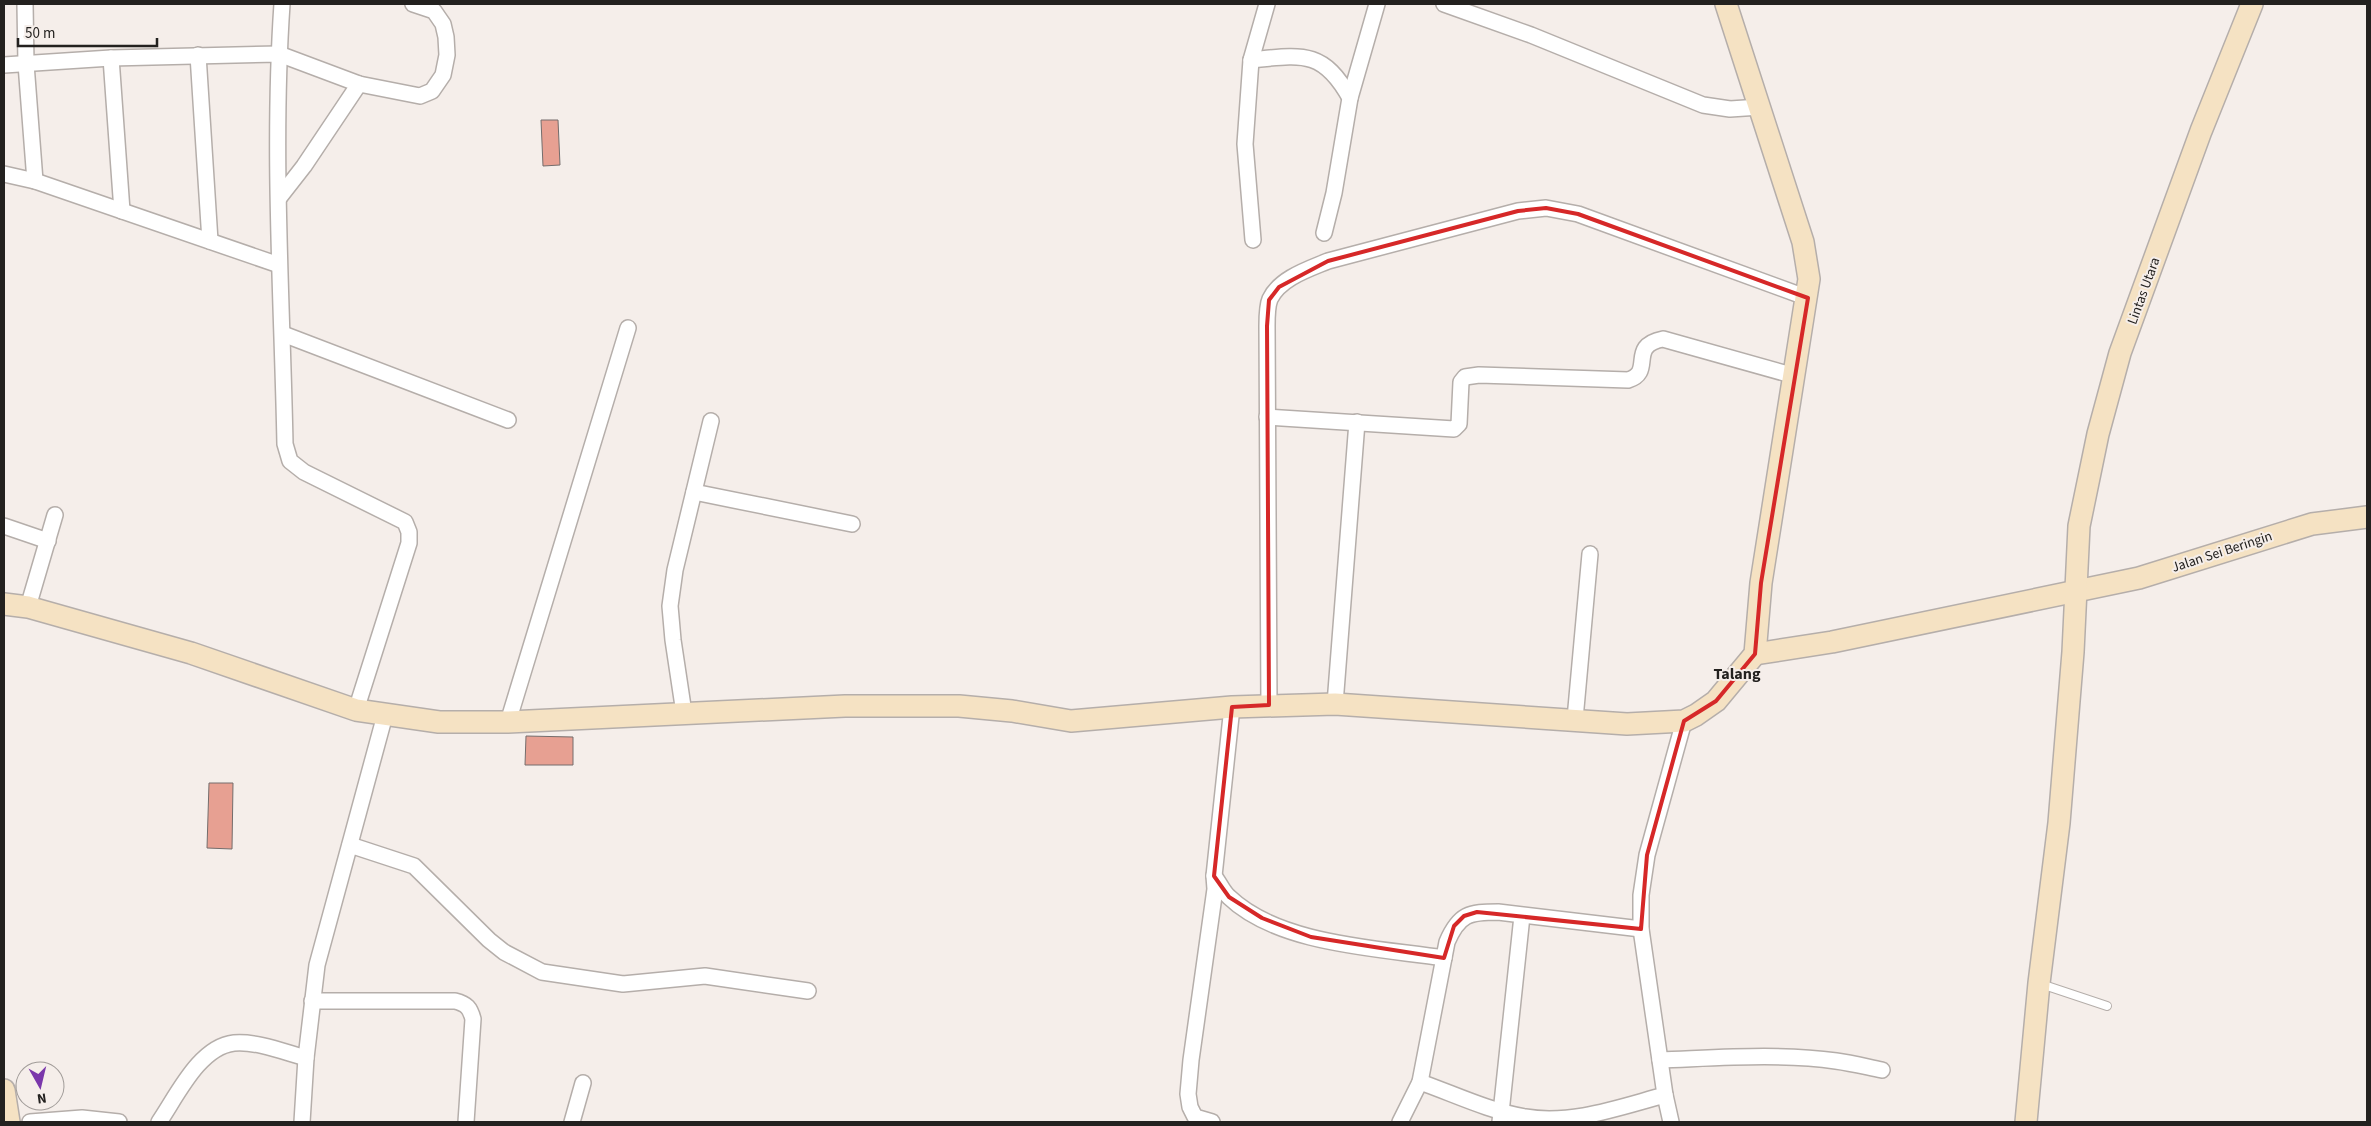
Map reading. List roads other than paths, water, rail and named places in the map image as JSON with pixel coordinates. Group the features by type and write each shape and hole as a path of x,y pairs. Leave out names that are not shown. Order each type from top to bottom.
{"street":[{"path":"25,4 26,64 35,181"},
{"path":"282,4 279,54 279,265 283,334 285,444 290,461 304,472 405,522 409,532 409,543 356,710"},
{"path":"4,65 112,58 279,54 359,84 420,96 432,91 443,75 447,55 446,37 443,24 434,12 413,4"},
{"path":"1253,240 1245,144 1251,60 1267,4"},
{"path":"1324,233 1334,193 1350,98 1377,4"},
{"path":"1444,4 1540,39 1703,105 1730,109 1760,107"},
{"path":"4,604 28,608 191,653 356,710 440,722 508,722 684,712 845,706 959,706 1012,711 1071,721 1232,706 1335,704 1627,724 1684,721 1716,701 1755,654 1762,583 1808,298 1809,278 1803,242 1726,4"},
{"name":"Lintas Utara","path":"2026,1122 2039,983 2059,823 2077,589 2075,561 2079,526 2098,434 2120,353 2201,131 2252,4"},
{"path":"198,55 210,241"},
{"path":"1251,60 1305,57 1320,62 1340,80 1350,98"},
{"path":"112,58 122,211"},
{"path":"279,198 304,166 359,84"},
{"path":"4,174 35,181 279,265"},
{"path":"1269,705 1266,326 1269,300 1279,286 1304,271 1328,261 1518,211 1546,208 1578,214 1808,298"},
{"path":"508,722 628,328"},
{"path":"283,334 508,420"},
{"path":"1267,417 1454,429 1459,424 1461,382 1465,377 1479,375 1628,380 1637,376 1640,372 1644,347 1649,343 1663,339 1795,376"},
{"path":"684,712 670,606 675,570 711,421"},
{"path":"1335,704 1357,422"},
{"path":"694,492 852,524"},
{"path":"28,608 55,515"},
{"name":"Jalan Sei Beringin","path":"1755,654 1832,642 2077,589 2140,578 2312,524 2367,517"},
{"path":"4,526 48,541"},
{"path":"1575,719 1590,554"},
{"path":"1212,1122 1195,1117 1190,1107 1188,1094 1215,889 1214,876 1232,706"},
{"path":"302,1122 306,1058 317,965 385,715"},
{"path":"1671,1122 1665,1096 1641,929 1641,895 1647,855 1684,721"},
{"path":"350,845 414,866 488,940 504,952 542,972 623,984 705,976 808,992"},
{"path":"1214,876 1229,897 1251,912 1278,926 1329,942 1444,958"},
{"path":"1400,1122 1420,1082 1444,958 1454,926 1464,916 1477,912 1641,929"},
{"path":"1500,1117 1522,916"},
{"path":"312,1001 455,1001 465,1003 471,1011 472,1019 466,1122"},
{"path":"159,1122 203,1058 221,1047 233,1043 247,1044 306,1058"},
{"path":"1660,1060 1730,1057 1792,1059 1836,1061 1882,1070"},
{"path":"1420,1082 1500,1117 1555,1119 1584,1116 1665,1096"},
{"path":"572,1122 583,1083"},
{"path":"4,1090 9,1122"},
{"path":"30,1122 82,1118 119,1122"}],"lane":[{"path":"2039,983 2108,1006"}],"district":[{"name":"Talang","path":"1737,674"}]}
